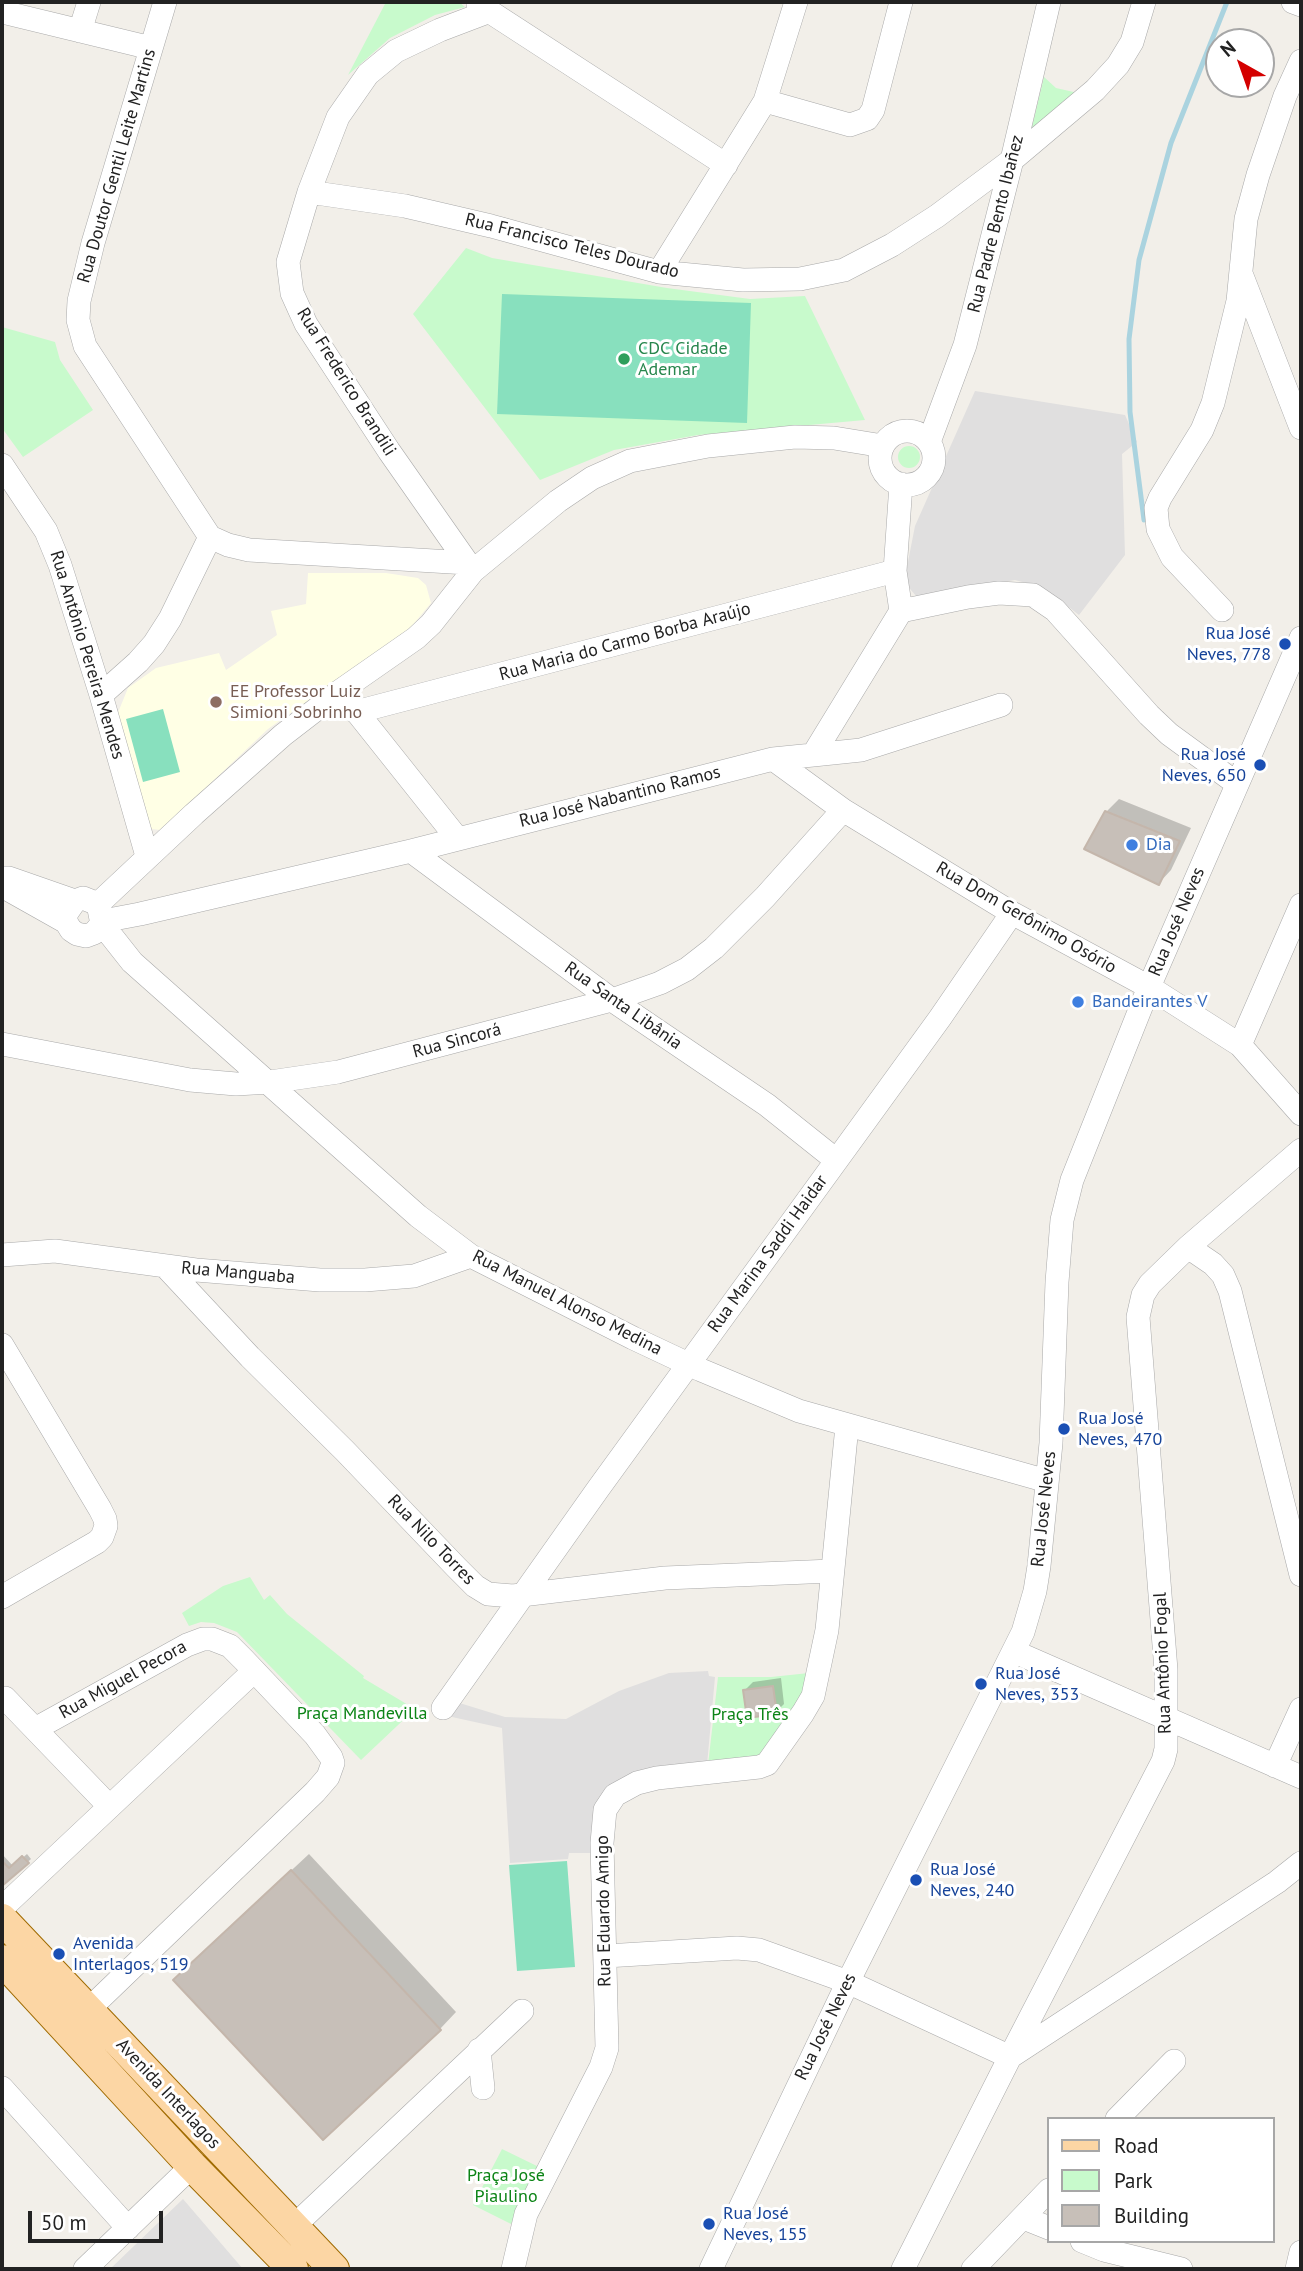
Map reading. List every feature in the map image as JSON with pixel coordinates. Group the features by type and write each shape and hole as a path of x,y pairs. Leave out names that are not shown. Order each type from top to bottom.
{"main road":[{"name":"Avenida Interlagos","path":"2,1919 334,2269"},
{"name":"Avenida Interlagos","path":"6,1974 293,2269"}],"street":[{"path":"80,31 89,2"},
{"name":"Rua Doutor Gentil Leite Martins","path":"165,2 93,243 79,301 78,320 85,346 210,537"},
{"path":"659,272 765,101 796,2"},
{"path":"765,101 850,125 867,119 873,110 901,2"},
{"name":"Rua Padre Bento Ibañez","path":"929,442 965,345 1013,160 1049,2"},
{"name":"Rua Francisco Teles Dourado","path":"309,191 442,214 659,272 743,280 800,279 844,270 892,245 937,216 1013,160 1095,90 1118,65 1132,42 1144,2"},
{"path":"1293,2 1301,5"},
{"path":"483,7 726,164"},
{"name":"Rua Frederico Brandili","path":"471,567 382,440 306,324 292,293 288,262 309,191 338,117 368,74 397,51 483,7"},
{"path":"2,12 151,48"},
{"path":"1222,610 1172,557 1158,529 1156,508 1202,429 1213,404 1238,300 1246,219 1285,96 1301,61"},
{"path":"1239,270 1301,428"},
{"path":"905,431 923,435 929,442 934,459 932,468 919,482 901,484 886,474 881,465 883,446 888,439 905,431"},
{"path":"93,913 147,856 283,735 416,638 430,624 471,567 592,478 630,461 708,446 795,437 834,438 883,446"},
{"name":"Rua Antônio Pereira Mendes","path":"2,465 46,531 60,565 147,856"},
{"path":"813,755 901,611 895,571 901,484"},
{"path":"101,695 154,644 170,619 210,537 249,550 471,567"},
{"name":"Rua Maria do Carmo Borba Araújo","path":"356,712 895,571"},
{"path":"901,611 968,597 1009,593 1033,595 1055,610 1149,715 1178,741 1236,783"},
{"name":"Rua José Neves","path":"711,2269 848,1982 1023,1632 1035,1591 1047,1481 1062,1220 1072,1180 1149,987 1236,783 1299,653"},
{"path":"340,691 457,838"},
{"name":"Rua José Nabantino Ramos","path":"93,913 141,915 411,851 773,759 861,750 1001,705"},
{"name":"Rua Dom Gerônimo Osório","path":"773,759 842,810 1012,914 1149,987 1240,1045 1301,1114"},
{"name":"Rua Sincorá","path":"2,1044 190,1080 236,1084 270,1082 338,1072 612,1000 660,983 687,969 714,948 765,897 842,810"},
{"name":"Rua Santa Libânia","path":"411,851 612,1000 767,1105 836,1160"},
{"name":"Rua Manuel Alonso Medina","path":"2,878 9,878 93,913 132,962 418,1216 471,1256 689,1364 799,1411 1047,1481"},
{"name":"Rua Manuel Alonso Medina","path":"2,886 66,922 77,934 93,913"},
{"path":"1240,1045 1301,905"},
{"name":"Rua Marina Saddi Haidar","path":"443,1708 1012,914"},
{"name":"Rua Antônio Fogal","path":"904,2269 1163,1761 1166,1749 1166,1670 1138,1318 1143,1295 1150,1284 1188,1247 1301,1150"},
{"path":"1188,1247 1213,1264 1223,1275 1230,1291 1301,1576"},
{"name":"Rua Manguaba","path":"2,1255 55,1251 165,1266 320,1280 414,1276 471,1256"},
{"name":"Rua Nilo Torres","path":"165,1266 250,1357 475,1586 488,1594 524,1595 665,1578 832,1571"},
{"path":"2,1345 100,1509 106,1526 97,1542 2,1597"},
{"name":"Rua Eduardo Amigo","path":"513,2269 526,2214 605,2057 608,2040 603,1821 609,1801 620,1790 657,1778 759,1767 772,1758 813,1696 827,1630 846,1426"},
{"name":"Rua Miguel Pecora","path":"35,1729 187,1645 203,1639 217,1640 230,1646 314,1735 331,1757 331,1771 315,1791 89,2009"},
{"path":"1014,1651 1301,1777"},
{"path":"2,1908 254,1671"},
{"path":"5,1698 109,1806"},
{"path":"1275,1766 1301,1709"},
{"path":"606,1955 737,1948 759,1950 848,1982 1010,2057 1301,1863"},
{"path":"294,2226 522,2011"},
{"path":"479,2050 483,2088"},
{"path":"1119,2117 1174,2061"},
{"path":"2,2088 128,2228"},
{"path":"85,2269 192,2166"},
{"path":"973,2269 1048,2191"},
{"path":"1024,2218 1048,2228"},
{"path":"1088,2243 1104,2250 1181,2269"},
{"path":"1297,2269 1301,2252"}],"shaded area":[{"path":"975,391 1125,415 1137,442 1122,454 1125,555 1079,615 1044,588 1015,580 917,597 904,582 915,526"},
{"name":"EE Professor Luiz Simioni Sobrinho","path":"308,573 386,573 418,578 426,585 431,603 411,627 268,729 161,830 151,829 117,715 128,688 156,668 219,653 226,670 277,635 271,611 306,604"},
{"path":"708,1671 709,1676 715,1677 707,1765 616,1786 593,1853 569,1853 568,1859 510,1863 502,1728 443,1715 453,1701 505,1717 566,1719 619,1691 669,1673"},
{"path":"183,2199 243,2269 110,2269"}],"green space":[{"path":"386,2 459,2 465,7 435,15 390,38 348,75"},
{"path":"1044,77 1056,88 1078,93 1031,131"},
{"path":"466,248 492,258 667,288 750,299 805,296 865,420 698,435 614,450 540,480 413,314"},
{"name":"CDC Cidade Ademar","path":"502,294 751,303 747,423 497,414"},
{"path":"2,327 55,342 60,360 93,410 23,457 2,428"},
{"path":"909,446 917,449 920,457 917,465 909,468 901,465 898,457 901,449"},
{"path":"163,709 180,772 143,782 126,719"},
{"name":"Praça Mandevilla","path":"250,1577 264,1600 270,1595 287,1614 364,1676 363,1678 415,1709 361,1760 237,1632 214,1623 201,1622 189,1626 182,1613 223,1586"},
{"name":"Praça Três","path":"809,1673 804,1696 768,1752 752,1760 708,1765 718,1677 771,1677"},
{"path":"567,1861 575,1967 517,1971 509,1865"},
{"name":"Praça José Piaulino","path":"502,2149 539,2167 511,2224 473,2205"}],"building":[{"name":"Dia","path":"1105,811 1180,841 1159,885 1084,849"},
{"path":"773,1686 777,1714 747,1718 743,1690"},
{"path":"22,1856 29,1863 2,1886 2,1861 9,1868"},
{"path":"291,1870 441,2030 323,2140 173,1980"}],"waterway":[{"path":"1144,520 1130,412 1129,339 1139,260 1171,143 1227,2"}],"place":[{"name":"CDC Cidade Ademar","path":"624,359"},
{"name":"Rua José Neves, 778","path":"1285,644"},
{"name":"EE Professor Luiz Simioni Sobrinho","path":"216,702"},
{"name":"Rua José Neves, 650","path":"1260,765"},
{"name":"Dia","path":"1132,845"},
{"name":"Bandeirantes V","path":"1078,1002"},
{"name":"Rua José Neves, 470","path":"1064,1429"},
{"name":"Rua José Neves, 353","path":"981,1684"},
{"name":"Rua José Neves, 240","path":"916,1880"},
{"name":"Avenida Interlagos, 519","path":"59,1954"},
{"name":"Rua José Neves, 155","path":"709,2224"}]}
